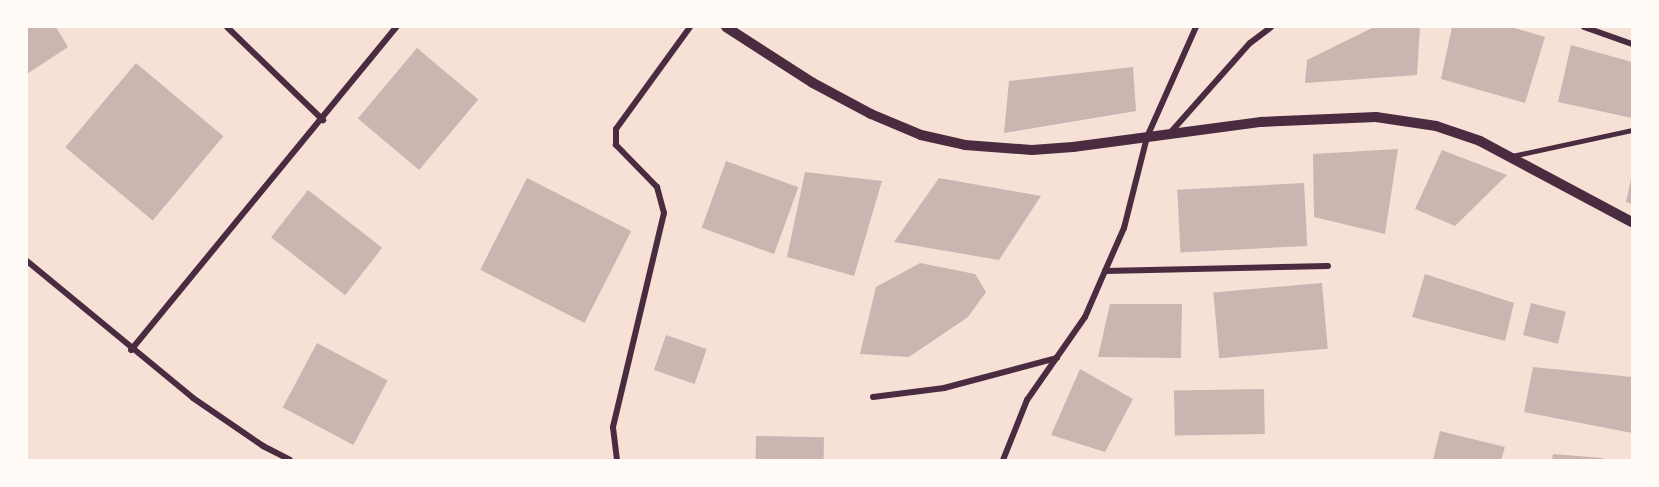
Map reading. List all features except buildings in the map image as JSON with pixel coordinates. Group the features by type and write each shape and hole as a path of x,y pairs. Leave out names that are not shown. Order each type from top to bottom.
{"street":[{"path":"227,27 323,120"},
{"path":"131,350 323,120 396,27"},
{"path":"617,460 613,427 664,213 657,187 616,145 616,129 690,27"},
{"path":"726,27 813,83 921,135 964,145 1032,150 1319,117 1376,117 1436,126 1512,156 1632,222"},
{"path":"1002,460 1027,400 1084,317 1106,271 1124,228 1147,137 1196,27"},
{"path":"1170,134 1250,43 1271,27"},
{"path":"1584,27 1632,44"},
{"path":"27,261 131,350 263,446 290,460"},
{"path":"1106,271 1328,266"},
{"path":"873,397 944,388 1057,358"}],"lane":[{"path":"1512,156 1632,130"}]}
